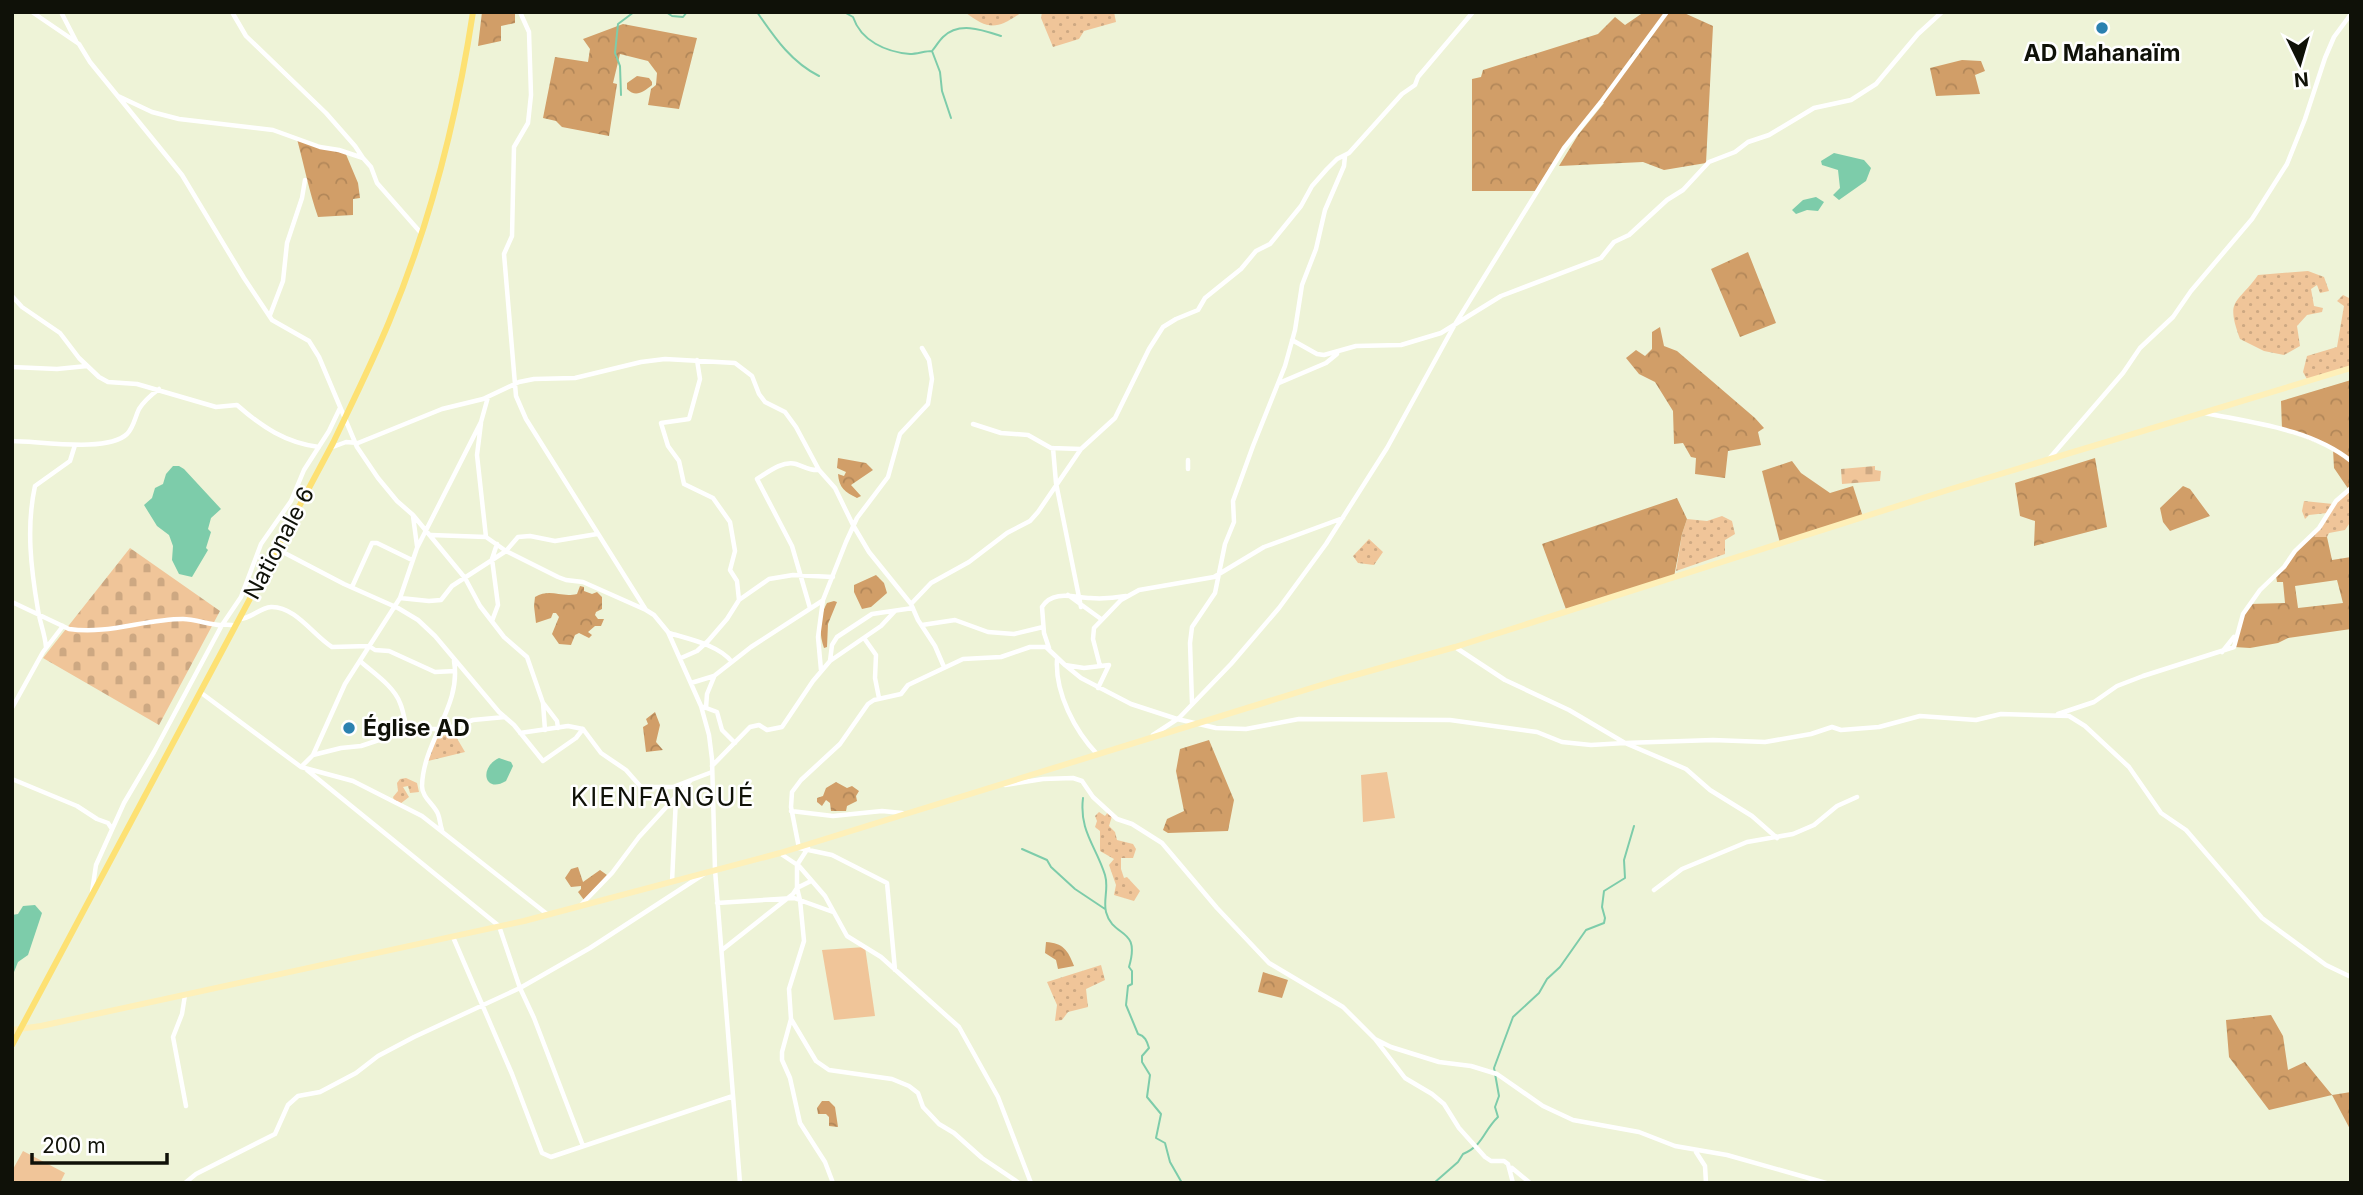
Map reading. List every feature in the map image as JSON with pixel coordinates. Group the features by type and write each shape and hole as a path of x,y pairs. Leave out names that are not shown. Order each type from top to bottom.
{"main road":[{"name":"Nationale 6","path":"12,1045 329,449 390,320 421,233 449,137 473,12"},
{"path":"12,1030 185,996 453,937 578,908 811,846 903,814 1334,681 1455,647 1951,489 2351,368"}],"street":[{"path":"32,12 79,44"},
{"path":"61,12 65,25 117,96 182,175 270,316 278,324 309,341 319,357 356,443 387,490 413,515 465,578 480,606 504,637 527,657 543,703 545,730"},
{"path":"232,12 246,36 326,113 355,146 371,167 377,183 421,233"},
{"path":"520,12 529,32 531,95 528,122 514,147 512,236 504,254 516,396 526,419 646,610"},
{"path":"830,661 832,645 837,637 872,614 912,606 928,585 955,571 1007,533 1030,521 1082,449 1115,418 1144,358 1163,327 1176,318 1198,310 1205,298 1241,269 1256,251 1270,244 1301,206 1312,186 1337,159 1345,156 1402,94 1415,85 1418,77 1473,12"},
{"path":"1143,740 1177,719 1231,664 1279,608 1344,517 1392,440 1454,326 1564,148 1667,12"},
{"path":"1292,340 1317,354 1340,352 1356,346 1401,345 1454,326 1501,296 1601,258 1614,242 1629,235 1667,200 1683,190 1709,162 1735,152 1748,142 1769,135 1814,108 1851,100 1877,84 1899,54 1942,12"},
{"path":"2047,461 2123,373 2140,348 2173,317 2191,291 2252,219 2287,164 2325,58 2334,37 2351,14"},
{"path":"117,96 152,112 179,119 272,130 320,147 363,158"},
{"path":"1192,704 1192,628 1212,601 1225,544 1234,522 1233,501 1279,384 1292,340 1302,285 1316,249 1325,210 1345,166 1345,156"},
{"path":"270,316 283,281 287,243 302,198 304,180"},
{"path":"12,296 22,307 60,333 69,347 108,382 159,389 216,407 237,405 285,439 319,447"},
{"path":"821,670 818,637 823,600 853,525 888,477 900,434 928,404 932,379 929,360 922,348"},
{"path":"1279,384 1326,363 1340,352"},
{"path":"329,449 346,442 356,443 442,409 488,397 519,382 577,377 665,359 735,363 747,370 765,402 785,412 796,427 819,470 835,488 869,552 912,606 944,667"},
{"path":"697,360 700,379 689,419 661,423 662,431 668,446 680,461 684,484 713,498 730,522 735,551 730,570 737,581 739,600"},
{"path":"12,367 57,369 88,366"},
{"path":"12,441 75,445 122,438 129,432 139,409 159,389"},
{"path":"486,537 477,455 481,422 488,397"},
{"path":"92,896 96,865 124,803 240,597 261,544 290,501 304,470 330,431 340,408"},
{"path":"2205,413 2282,429 2322,442 2351,461"},
{"path":"300,767 313,755 345,684 400,597 417,548 428,534 481,422"},
{"path":"973,424 1001,433 1028,435 1053,449 1082,449"},
{"path":"46,647 44,629 38,614 29,537 31,504 35,486 52,471 70,461 75,445"},
{"path":"1053,449 1056,483 1082,607"},
{"path":"1188,460 1188,469"},
{"path":"810,608 792,546 757,479 774,468 790,463 819,470"},
{"path":"2053,716 2094,702 2117,687 2143,676 2221,652 2236,636 2243,614 2260,590 2284,568 2295,551 2319,528 2336,501 2351,488"},
{"path":"413,515 417,548"},
{"path":"1344,517 1271,544 1219,575 1205,579 1147,587 1127,595 1104,598 1070,595 1052,598 1042,605 1049,649 1057,660 1074,674 1131,704 1197,724 1246,729 1299,719 1450,720 1537,732 1562,742 1591,745 1713,740 1765,742 1811,734 1832,727 1841,730 1879,727 1920,716 1976,720 2001,714 2076,719 2129,767 2161,813 2186,830 2262,918 2326,965 2351,977"},
{"path":"428,534 486,537 506,551 558,577 583,582 646,610 654,615 668,632 681,658 704,707 709,734 717,903 740,1183"},
{"path":"400,597 440,600 452,586 506,551 513,540 523,536 555,541 597,534"},
{"path":"352,587 372,543 412,560"},
{"path":"492,621 498,605 492,559 497,544"},
{"path":"277,548 393,606 428,628 543,761 576,738 583,729"},
{"path":"681,658 697,651 704,644 727,619 739,600 774,577 833,578"},
{"path":"1070,595 1078,587"},
{"path":"1070,595 1082,607 1101,619"},
{"path":"1100,666 1094,628 1127,595"},
{"path":"691,683 714,676 751,647 823,600"},
{"path":"12,602 76,630 107,630 183,619 222,625 238,622 268,607 279,608 292,614 332,647 369,646 435,672 455,671"},
{"path":"520,733 568,726 583,729 601,754 626,770 641,787 673,787 712,769 750,727 767,730 782,727 821,670 881,626 895,610"},
{"path":"922,625 955,620 991,632 1014,634 1044,627"},
{"path":"12,708 46,647 63,626"},
{"path":"668,632 704,644 726,655 732,662"},
{"path":"864,638 876,657 874,674 879,698"},
{"path":"799,848 791,811 793,789 840,744 868,704 879,698 901,694 908,685 963,659 1002,657 1030,647 1049,649"},
{"path":"1455,647 1505,680 1584,718 1625,743 1686,769 1710,790 1752,816 1777,838"},
{"path":"442,831 438,814 422,792 427,758 450,702 455,671 454,659"},
{"path":"1057,660 1058,681 1070,713 1088,745 1097,754"},
{"path":"360,661 400,701 408,730"},
{"path":"1065,665 1084,668 1109,665 1098,688"},
{"path":"704,707 714,676"},
{"path":"200,692 300,767 341,776 422,816 547,915"},
{"path":"543,703 557,721 558,728"},
{"path":"704,707 717,712 722,730 735,743"},
{"path":"313,755 361,746 408,730 437,730 473,720 506,718"},
{"path":"307,770 327,789 499,926 520,988 583,1146"},
{"path":"991,788 1043,779 1073,778 1082,781 1093,797 1117,819 1132,824 1162,843 1217,908 1269,963 1343,1007 1375,1039 1405,1078 1444,1104 1459,1128 1485,1157 1491,1161 1504,1161 1530,1183"},
{"path":"12,779 77,806 113,829"},
{"path":"578,908 612,873 639,837 691,780"},
{"path":"672,882 676,796"},
{"path":"1654,890 1673,874 1747,842 1777,838 1814,825 1837,806 1857,797"},
{"path":"791,811 833,816 882,811 903,814"},
{"path":"833,1183 825,1162 800,1122 790,1078 782,1060 791,1019 789,989 804,941 797,888 797,865 811,846 887,883 895,970"},
{"path":"780,853 797,865 825,896 847,936 871,949 959,1027 998,1097 1031,1183"},
{"path":"185,1183 196,1174 275,1134 288,1105 298,1096 320,1092 414,1037 520,988 602,941 706,872"},
{"path":"721,951 797,888 811,881"},
{"path":"717,903 787,899 800,900 834,912"},
{"path":"453,937 517,1086 542,1153 551,1157 733,1096"},
{"path":"185,996 182,1014 173,1037 187,1106"},
{"path":"791,1019 816,1061 822,1066 828,1070 892,1079 909,1086 918,1093 923,1107 939,1124 1019,1183"},
{"path":"1375,1039 1439,1062 1471,1066 1497,1074 1548,1109 1573,1120 1639,1132 1695,1151 1736,1158 1826,1183"},
{"path":"1695,1151 1702,1159 1706,1183"},
{"path":"1510,1166 1513,1183"},
{"path":"196,1174 197,1183"}],"green space":[{"path":"482,12 515,12 515,23 501,26 501,41 478,46"},
{"path":"965,12 1022,12 994,26 987,25"},
{"path":"1042,12 1114,12 1116,22 1084,31 1079,39 1053,47 1041,18"},
{"path":"1644,12 1682,12 1713,26 1706,163 1664,170 1643,162 1559,166 1578,135 1604,103 1601,102 1574,134 1539,191 1472,191 1472,79 1481,77 1483,70 1598,34 1615,17 1625,25"},
{"path":"623,24 697,38 679,109 648,105 651,89 656,85 657,73 648,61 620,54 613,83 617,84 609,136 562,127 556,121 543,118 555,57 588,62 590,49 583,39"},
{"path":"1962,60 1981,61 1985,71 1975,75 1980,94 1936,96 1930,68"},
{"path":"637,76 649,78 652,85 636,94 627,89 627,83"},
{"path":"297,139 345,152 358,183 360,198 353,199 353,215 318,217"},
{"path":"1748,252 1776,323 1740,337 1711,269"},
{"path":"2308,271 2324,277 2329,291 2320,293 2317,285 2311,289 2314,306 2323,308 2322,312 2307,315 2297,326 2300,346 2284,355 2264,351 2240,339 2234,309 2239,298 2258,275"},
{"path":"2343,295 2351,299 2351,368 2308,381 2303,372 2307,356 2337,347 2344,306 2337,301"},
{"path":"1660,327 1664,346 1677,351 1764,428 1758,432 1761,445 1728,451 1725,478 1695,474 1696,458 1691,457 1683,443 1674,444 1673,411 1655,382 1639,374 1626,358 1636,350 1645,356 1652,349 1652,332"},
{"path":"2351,380 2349,490 2334,468 2333,449 2282,429 2281,401"},
{"path":"838,458 866,463 873,470 851,485 861,496 857,498 841,486 838,474 844,476 846,472 837,468"},
{"path":"2095,458 2107,527 2034,546 2035,521 2020,516 2015,483"},
{"path":"1792,461 1801,473 1830,493 1853,486 1863,517 1780,543 1762,471"},
{"path":"1875,466 1875,470 1881,471 1880,481 1842,484 1841,469"},
{"path":"2183,486 2190,489 2210,516 2170,531 2163,522 2160,508"},
{"path":"2351,488 2351,521 2345,530 2329,533 2327,537 2309,537 2319,528 2327,513 2309,515 2305,519 2302,511 2304,501 2333,504"},
{"path":"1677,498 1687,519 1674,577 1567,612 1542,544"},
{"path":"1722,516 1732,521 1735,534 1725,540 1725,554 1676,571 1687,519 1707,521"},
{"path":"2309,537 2327,537 2332,560 2351,557 2351,629 2288,638 2278,643 2250,648 2234,647 2243,614 2250,604 2285,603 2283,582 2277,582 2276,576","holes":["2337,580 2343,603 2298,608 2295,586"]},
{"path":"1369,539 1383,552 1374,565 1358,563 1353,556"},
{"path":"130,548 220,611 159,725 43,658"},
{"path":"876,575 884,583 887,593 871,607 862,609 854,592 854,585"},
{"path":"580,586 584,587 584,591 592,594 597,592 602,597 602,609 595,615 598,619 604,619 601,626 595,626 588,632 592,635 589,638 579,633 575,635 571,645 559,644 552,634 559,617 553,613 551,618 536,623 535,597 546,593 577,594"},
{"path":"837,602 828,624 827,647 824,648 821,620 827,603"},
{"path":"655,712 660,725 656,742 663,750 646,752 643,727 648,724 646,719"},
{"path":"455,735 465,752 428,761 435,736"},
{"path":"1209,740 1234,800 1228,831 1168,833 1163,830 1167,819 1184,811 1176,771 1180,749"},
{"path":"1387,772 1395,818 1363,822 1361,775"},
{"path":"406,778 417,783 419,792 410,793 408,786 403,787 409,797 400,804 393,797 398,791 397,783"},
{"path":"836,782 847,788 852,786 859,791 857,801 847,806 846,811 831,811 830,803 826,800 822,806 817,802 817,798 823,796 826,788"},
{"path":"1099,812 1105,816 1108,812 1112,816 1109,826 1115,832 1117,840 1133,844 1136,849 1133,858 1121,858 1124,878 1127,877 1140,891 1134,901 1114,895 1116,885 1109,865 1114,859 1100,851 1100,831 1095,827 1095,816"},
{"path":"578,867 583,882 600,870 607,875 584,900 578,892 581,886 571,887 565,878 571,869"},
{"path":"1046,942 1064,948 1074,966 1058,969 1056,960 1045,953"},
{"path":"865,947 875,1016 834,1020 822,950"},
{"path":"1101,965 1105,980 1086,989 1088,1007 1068,1012 1062,1020 1055,1021 1057,1005 1047,982"},
{"path":"1263,972 1288,980 1282,998 1258,992"},
{"path":"2271,1015 2283,1036 2288,1070 2305,1062 2332,1095 2269,1110 2229,1057 2226,1020"},
{"path":"2351,1092 2351,1131 2332,1095"},
{"path":"822,1101 829,1101 835,1107 838,1127 829,1126 829,1117 826,1114 818,1114 817,1108"},
{"path":"23,1151 65,1173 60,1183 12,1183 12,1171"}],"shaded area":[{"path":"1834,153 1864,160 1871,168 1866,181 1839,200 1833,195 1840,188 1838,170 1822,165 1821,161"},
{"path":"1816,197 1824,202 1818,211 1807,210 1796,214 1792,210 1803,200"},
{"path":"173,466 184,469 221,509 211,518 208,529 211,532 206,548 208,550 192,577 179,574 172,560 173,546 169,535 157,526 144,505 152,498 155,488 163,484 166,474"},
{"path":"499,758 511,762 513,766 506,781 493,784 489,782 486,773 492,762"},
{"path":"35,905 42,913 28,955 18,962 12,977 12,915 18,914 23,906"}],"waterway":[{"path":"621,95 620,66 615,53 618,24 634,12"},
{"path":"666,12 672,16 683,17 687,12"},
{"path":"757,12 792,56 819,76"},
{"path":"844,12 853,17 868,39 884,48 910,54 932,51 951,118"},
{"path":"932,51 943,37 956,29 971,28 1001,36"},
{"path":"1083,798 1083,820 1106,880 1106,912 1109,920 1125,934 1131,945 1129,967 1132,971 1132,984 1128,986 1126,1005 1138,1034 1145,1039 1149,1048 1142,1056 1142,1062 1150,1075 1147,1097 1161,1114 1156,1138 1165,1143 1170,1162 1182,1183"},
{"path":"1434,1183 1479,1142 1498,1117 1495,1107 1499,1096 1494,1068 1513,1017 1539,993 1586,930 1604,923 1604,891 1625,878 1624,860 1634,826"},
{"path":"1022,849 1047,860 1075,889 1105,909"}],"place":[{"name":"AD Mahanaïm","path":"2102,28"},
{"name":"Église AD","path":"349,728"}],"district":[{"name":"KIENFANGUÉ","path":"663,797"}]}
